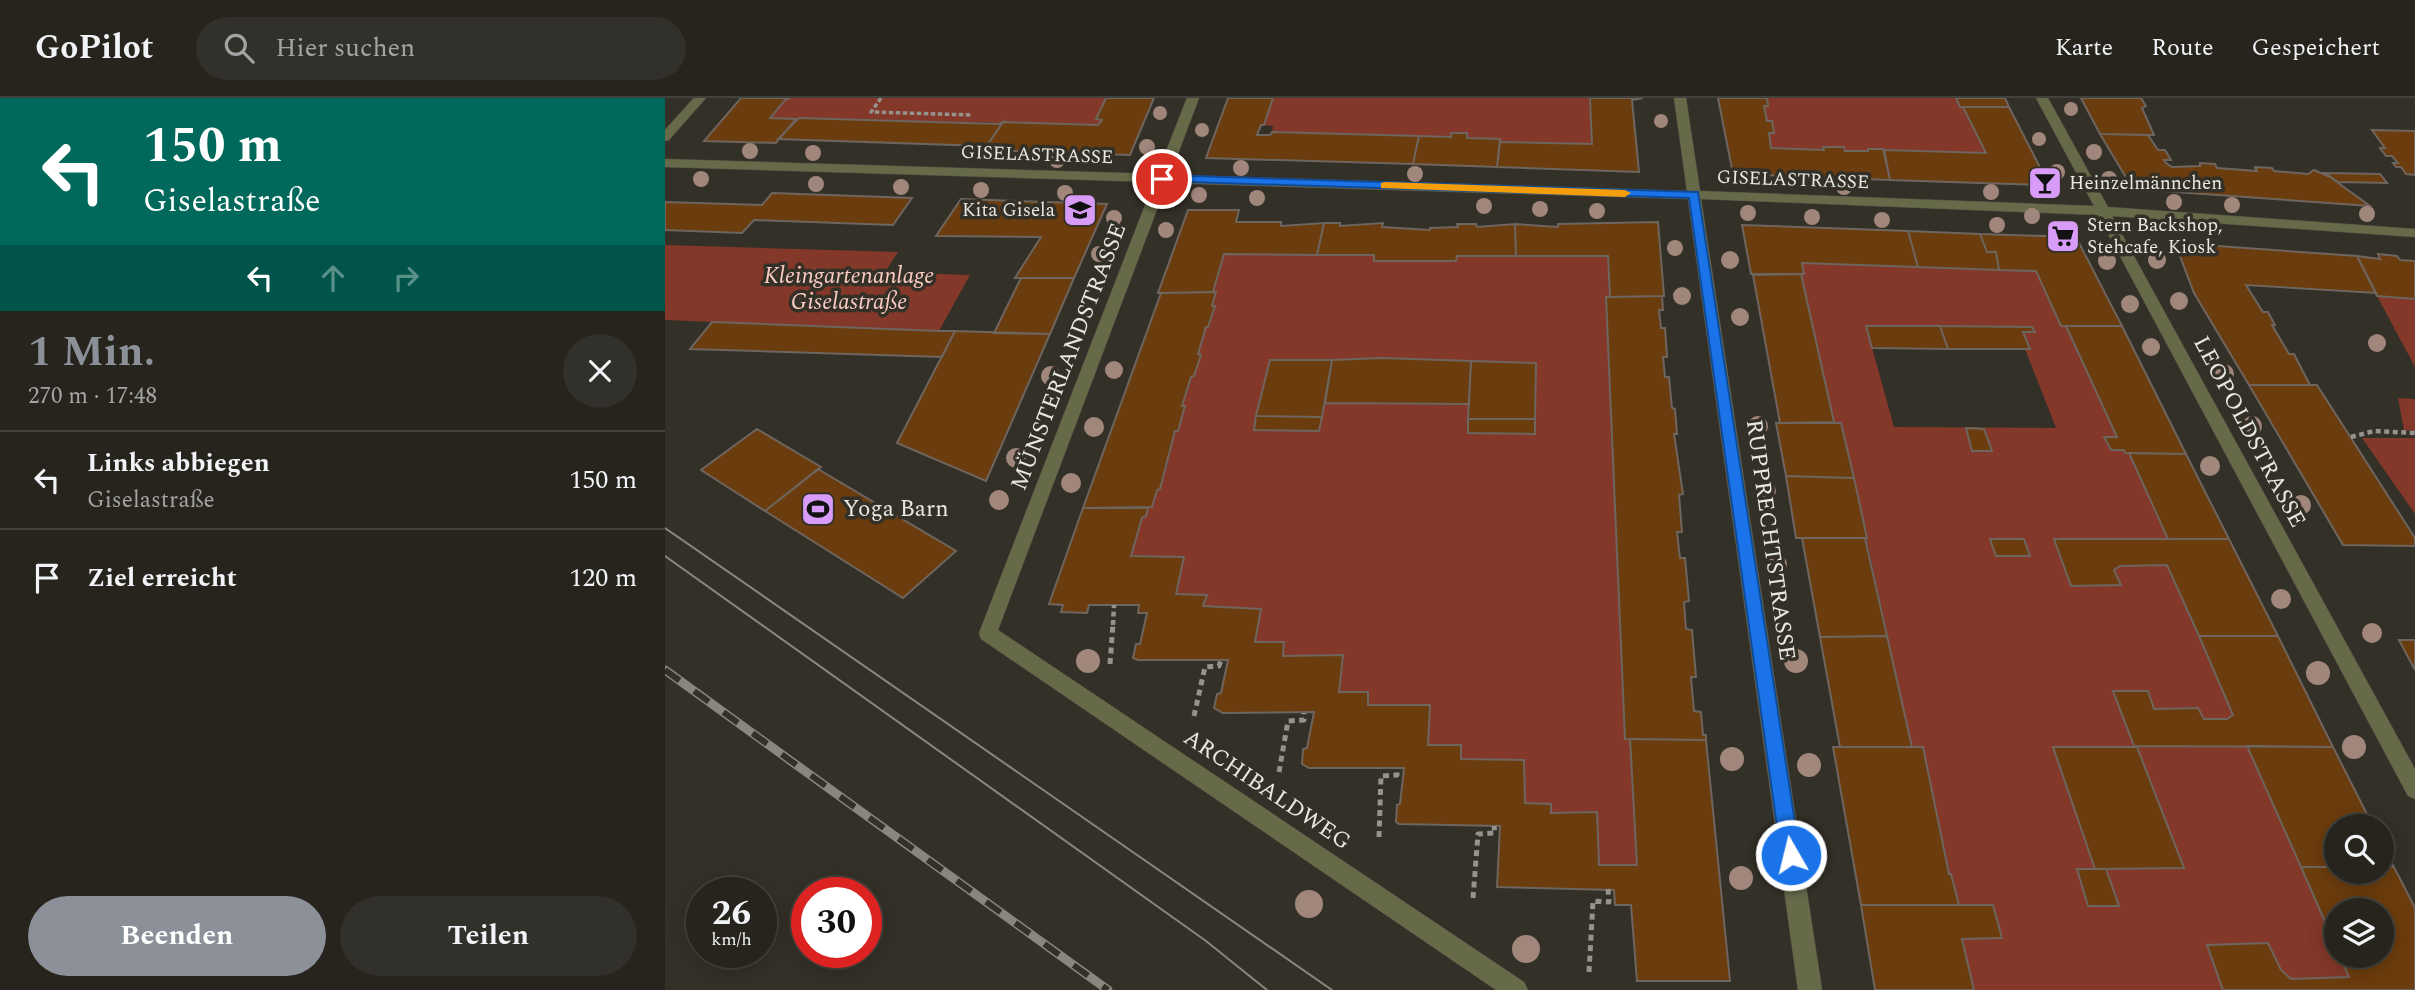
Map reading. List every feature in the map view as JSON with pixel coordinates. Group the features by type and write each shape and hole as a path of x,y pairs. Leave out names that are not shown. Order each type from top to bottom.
{"street":[{"path":"665,137 700,98"},
{"name":"MÜNSTERLANDSTRASSE","path":"988,633 1192,98"},
{"name":"RUPPRECHTSTRASSE","path":"1680,98 1810,990"},
{"name":"LEOPOLDSTRASSE","path":"2042,98 2415,789"},
{"name":"GISELASTRASSE","path":"665,163 1694,195 2104,211 2415,233"},
{"name":"ARCHIBALDWEG","path":"988,633 1516,990"}],"path":[{"path":"881,98 871,111 972,115"},
{"path":"2351,438 2374,432 2415,433"},
{"path":"1110,664 1114,605"},
{"path":"1194,716 1205,667 1219,666 1221,660"},
{"path":"1279,772 1288,721 1304,720 1304,713"},
{"path":"1379,837 1381,776 1397,775 1397,768"},
{"path":"1473,898 1478,834 1495,833 1494,826"},
{"path":"1588,972 1593,901 1609,902 1608,890"}],"green space":[{"path":"1106,98 1096,119 1102,120 1098,125 770,118 785,100"},
{"path":"1273,98 1602,98 1590,99 1592,144 1500,142 1500,139 1467,138 1467,133 1451,133 1451,137 1272,132 1273,126 1264,125"},
{"path":"1767,98 1958,98 1956,99 1960,107 1963,107 1986,153 1868,149 1845,151 1844,147 1824,147 1824,150 1771,148 1769,133 1774,132 1772,121 1767,121 1764,106"},
{"name":"Kleingartenanlage Giselastraße","path":"665,245 898,252 885,272 970,275 939,331 665,320"},
{"path":"1224,254 1374,255 1374,261 1456,261 1457,256 1608,256 1610,297 1606,298 1625,738 1630,739 1637,865 1599,865 1597,812 1551,813 1550,804 1525,803 1522,759 1461,759 1461,745 1428,745 1429,705 1368,705 1368,692 1339,692 1343,655 1283,656 1284,642 1255,642 1261,609 1203,606 1176,594 1183,557 1131,556 1142,518 1146,516 1148,508 1152,507 1157,490 1160,489 1168,463 1165,462 1185,406 1182,406 1191,377 1194,376 1201,355 1198,354 1206,327 1209,327 1215,307 1212,306 1216,293 1213,292"},
{"path":"1802,263 2036,271 2061,326 2066,326 2117,437 2104,437 2110,450 2124,450 2129,453 2168,539 2054,539 2071,586 2120,585 2114,570 2120,566 2167,565 2233,715 2227,719 2204,719 2198,708 2154,709 2148,691 2114,692 2134,746 2054,747 2095,869 2078,869 2088,905 2119,906 2106,869 2184,868 2137,747 2247,746 2324,920 2324,968 2345,968 2349,977 2291,979 2281,970 2268,943 2208,945 2223,990 1974,990 1962,939 1959,905 1949,874 1926,773 1929,772 1923,747 1912,747 1841,423 1834,422 1801,274 1804,274","holes":["1866,326 2032,327 2034,332 2023,332 2030,349 2025,349 2056,428 1894,427"]},
{"path":"2377,296 2415,299 2415,367"},
{"path":"2398,398 2415,399 2415,431 2404,430"},
{"path":"2362,438 2415,438 2415,514"}],"building":[{"path":"741,98 790,98 785,100 770,118 796,119 776,143 704,141"},
{"path":"1106,98 1154,98 1130,155 984,150 1003,122 1098,125 1102,120 1096,119"},
{"path":"1228,98 1273,98 1264,125 1261,125 1257,135 1270,135 1272,132 1419,136 1413,164 1206,158"},
{"path":"1590,98 1643,98 1632,100 1639,172 1497,167 1500,142 1592,144"},
{"path":"1718,98 1767,98 1768,106 1764,106 1767,121 1772,121 1774,133 1769,133 1771,148 1824,150 1823,147 1844,147 1845,151 1883,149 1890,180 1733,174"},
{"path":"1956,98 2005,98 2009,107 1960,107"},
{"path":"2081,98 2141,98 2146,106 2142,108 2154,135 2100,134"},
{"path":"1963,107 2009,107 2047,181 2043,185 1890,180 1884,150 1986,153"},
{"path":"799,118 1003,122 984,150 981,150 983,146 778,139"},
{"path":"2372,130 2415,131 2415,175 2406,174 2401,167 2396,167 2393,163 2398,163 2392,156 2386,156 2380,148 2385,148"},
{"path":"1451,133 1467,133 1467,138 1500,139 1497,167 1413,164 1419,136 1451,137"},
{"path":"2100,134 2148,135 2158,150 2165,150 2171,160 2164,160 2172,167 2200,166 2200,163 2215,164 2217,168 2257,171 2255,167 2308,174 2314,170 2330,177 2370,206 2133,189"},
{"path":"2325,173 2380,174 2387,183 2338,182"},
{"path":"772,193 912,198 893,225 754,220 742,233 665,230 665,202 762,205"},
{"path":"961,199 1107,204 1074,278 1015,278 1041,237 936,236"},
{"path":"1188,210 1239,210 1236,222 1281,222 1281,226 1324,223 1317,255 1224,254 1213,292 1158,293"},
{"path":"1658,222 1664,296 1610,297 1608,256 1516,256 1515,224 1558,227 1558,224"},
{"path":"1324,223 1340,223 1340,226 1383,223 1382,227 1430,230 1458,227 1457,224 1476,224 1477,227 1515,224 1516,256 1457,256 1456,261 1374,261 1374,255 1317,255"},
{"path":"1742,225 1908,231 1918,267 1802,263 1804,274 1751,274"},
{"path":"1908,231 1980,234 1987,252 1996,252 1999,270 1918,267"},
{"path":"1980,234 2076,237 2122,326 2061,326 2036,271 1999,270 1996,252 1987,252"},
{"path":"2175,243 2357,256 2376,293 2246,285 2263,312 2268,312 2275,325 2272,325 2289,354 2294,354 2310,385 2249,385 2194,293"},
{"path":"2378,254 2415,261 2415,299 2377,296 2357,256 2380,259"},
{"path":"1801,274 1834,422 1780,423 1753,275"},
{"path":"1021,278 1074,278 1050,334 994,333"},
{"path":"1216,292 1212,306 1215,306 1198,354 1201,355 1194,376 1191,377 1178,431 1175,431 1160,489 1157,490 1152,507 1083,508 1161,293"},
{"path":"1662,296 1663,310 1659,310 1661,328 1665,328 1665,377 1669,377 1672,408 1675,409 1677,434 1674,434 1683,494 1679,495 1682,532 1677,532 1680,558 1685,558 1689,601 1684,602 1686,629 1692,630 1696,677 1691,677 1694,711 1701,712 1706,740 1625,739 1606,297"},
{"path":"712,322 955,331 942,357 690,349"},
{"path":"1866,326 1940,326 1948,349 1872,348"},
{"path":"1940,326 2032,327 2035,332 2023,332 2030,349 1948,349"},
{"path":"2066,326 2122,326 2186,454 2125,453 2124,450 2111,450 2104,437 2117,437"},
{"path":"955,331 1050,334 986,481 897,443"},
{"path":"1382,358 1471,361 1469,404 1325,403 1332,360"},
{"path":"1270,360 1332,360 1322,417 1256,416"},
{"path":"1471,361 1536,363 1535,419 1468,419"},
{"path":"2249,385 2317,385 2415,538 2415,546 2343,545"},
{"path":"1256,416 1322,417 1319,431 1254,430"},
{"path":"1468,419 1535,419 1535,434 1468,433"},
{"path":"1776,423 1841,423 1854,478 1786,476"},
{"path":"1966,428 1984,429 1992,451 1972,451"},
{"path":"757,429 821,467 765,511 701,470"},
{"path":"2129,453 2186,454 2229,539 2168,539"},
{"path":"818,469 956,551 903,598 765,511"},
{"path":"1786,476 1854,478 1867,538 1796,538"},
{"path":"1083,508 1148,508 1146,516 1142,518 1131,556 1184,557 1176,594 1207,595 1203,606 1261,609 1255,642 1284,642 1283,656 1343,655 1339,692 1368,692 1368,705 1430,705 1428,745 1461,745 1461,759 1524,760 1525,803 1551,804 1551,813 1597,812 1599,865 1637,865 1630,739 1706,740 1730,981 1637,981 1631,905 1615,905 1614,890 1497,887 1500,826 1399,824 1396,822 1397,805 1400,804 1404,768 1309,768 1302,764 1303,749 1307,748 1314,712 1223,713 1214,708 1217,694 1221,693 1228,660 1138,660 1133,658 1136,644 1140,644 1147,613 1138,613 1139,605 1089,605 1087,613 1061,612 1063,605 1049,604"},
{"path":"1802,538 1865,538 1887,636 1820,637"},
{"path":"1990,539 2024,539 2030,556 1996,556"},
{"path":"2054,539 2229,539 2278,636 2199,636 2167,565 2120,566 2114,570 2121,585 2071,586"},
{"path":"1887,636 1912,747 1840,747 1820,637"},
{"path":"2199,636 2278,636 2333,747 2134,746 2113,691 2148,691 2154,709 2198,708 2204,719 2227,719 2233,715"},
{"path":"2399,640 2415,640 2415,670"},
{"path":"2247,746 2333,747 2367,814 2324,814 2324,867 2301,867"},
{"path":"1833,747 1923,747 1949,874 1959,905 1861,905"},
{"path":"2053,747 2137,747 2184,868 2095,869"},
{"path":"2301,867 2324,867 2324,884 2394,884 2394,867 2415,908 2415,990 2223,990 2207,945 2268,943 2281,970 2291,979 2349,977 2345,968 2394,968 2394,898 2324,898 2324,920"},
{"path":"2077,869 2106,869 2119,906 2088,906"},
{"path":"1861,905 1993,905 2002,938 1962,939 1974,990 1875,990"}],"tram line":[{"path":"665,528 1332,990"},
{"path":"665,556 1206,941 1267,990"}],"railway":[{"path":"665,670 1108,990"}],"slow traffic":[{"path":"1385,186 1625,193"}],"place":[{"name":"Heinzelmännchen","path":"2045,183"},
{"name":"Kita Gisela","path":"1080,210"},
{"name":"Stern Backshop, Stehcafe, Kiosk","path":"2063,236"},
{"name":"Yoga Barn","path":"818,509"}],"route":[{"path":"1162,179 1694,195 1791,855"}]}
